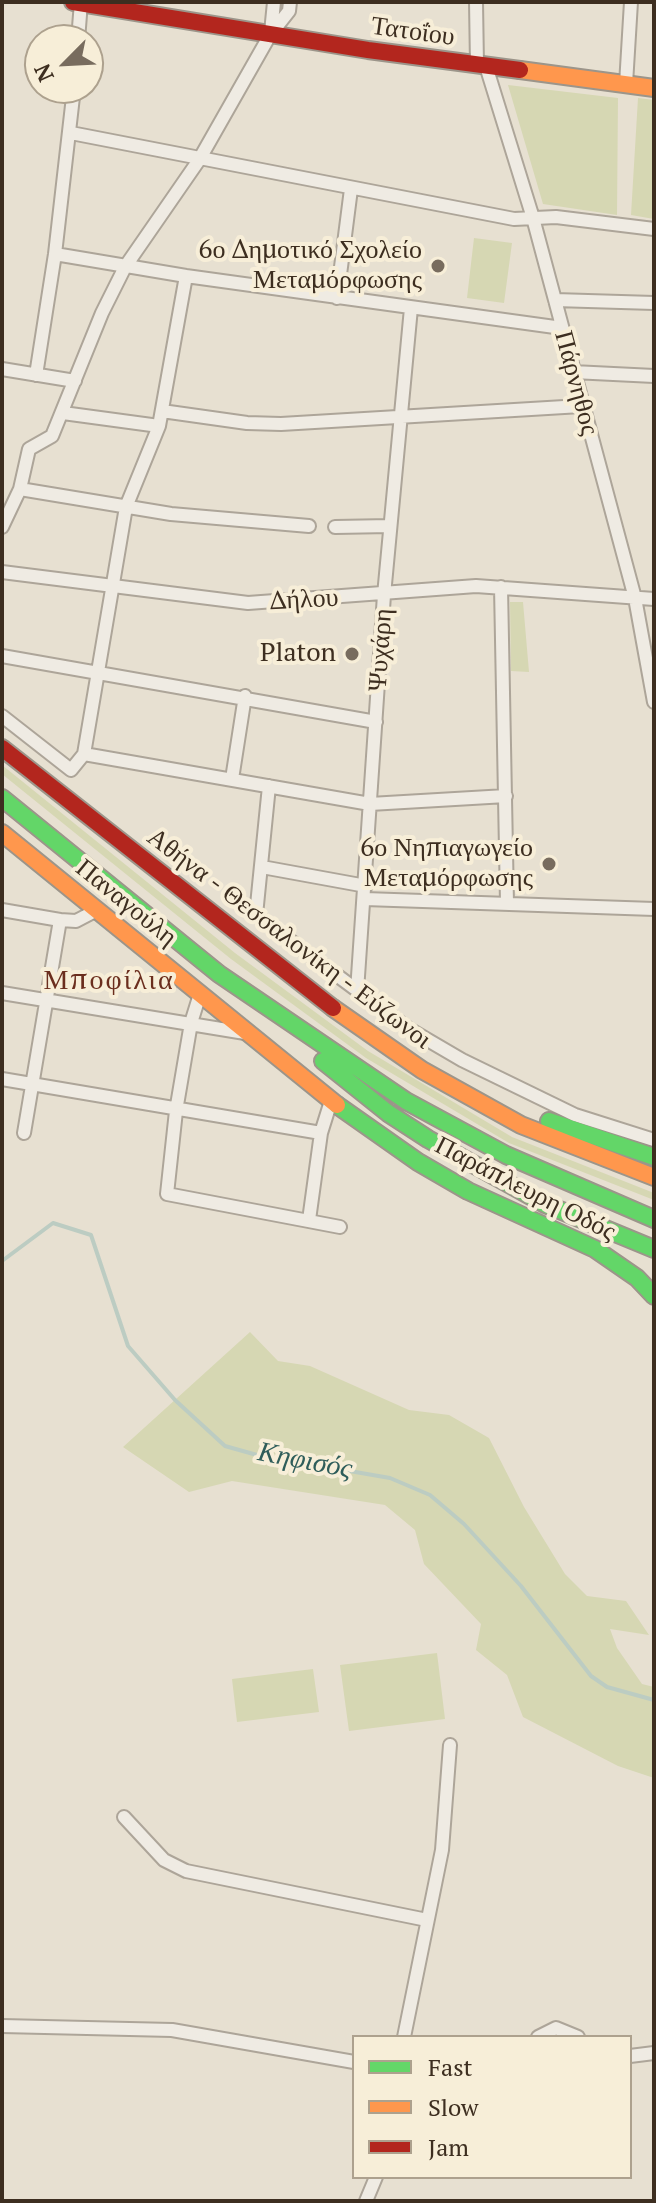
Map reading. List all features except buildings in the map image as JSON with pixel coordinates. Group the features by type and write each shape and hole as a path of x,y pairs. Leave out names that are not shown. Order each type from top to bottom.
{"main road":[{"name":"Τατοΐου","path":"78,2 270,35 654,88"},
{"name":"Αθήνα - Θεσσαλονίκη - Εύζωνοι","path":"2,748 326,1003 460,1094 569,1146 654,1177"},
{"path":"2,798 358,1090 428,1139 545,1204 654,1249"},
{"name":"Παναγούλη","path":"2,833 331,1101"},
{"path":"219,974 357,1069 455,1129 506,1155 654,1219"},
{"path":"460,1094 490,1097 571,1131 654,1157"},
{"name":"Παράπλευρη Οδός","path":"331,1101 418,1162 468,1191 595,1249 631,1273 654,1296"}],"street":[{"path":"78,2 78,24"},
{"path":"270,35 274,2"},
{"path":"2,527 20,489 29,449 52,436 102,313 125,267 199,160 270,35 289,11 290,2"},
{"name":"Πάρνηθος","path":"476,2 482,66 533,218 635,598 654,700"},
{"path":"626,84 631,2"},
{"path":"36,375 55,254 73,104"},
{"path":"71,133 514,219 556,217 654,229"},
{"path":"337,298 351,189"},
{"path":"55,254 186,276 562,328"},
{"path":"2,716 71,770 84,754 126,507 159,426 186,276"},
{"path":"555,300 654,303"},
{"name":"Ψυχάρη","path":"357,991 384,595 411,308"},
{"path":"2,369 75,381"},
{"path":"573,372 654,376"},
{"path":"162,411 265,424 581,406"},
{"path":"63,413 159,426"},
{"path":"20,489 126,507 262,524 309,526"},
{"path":"335,527 390,526"},
{"name":"Δήλου","path":"2,572 248,603 501,587 654,599"},
{"path":"501,587 507,903"},
{"path":"2,656 245,696 376,722"},
{"path":"232,779 245,696"},
{"path":"84,754 370,804 506,796"},
{"path":"269,786 256,915 409,1029 525,1093 575,1115 654,1140"},
{"path":"262,867 366,892 507,903 654,909"},
{"path":"2,910 76,921 97,910"},
{"path":"24,1133 60,920"},
{"path":"2,993 248,1034"},
{"path":"200,994 191,1023 165,1190 171,1197 340,1227"},
{"path":"2,1079 176,1111 321,1133"},
{"path":"309,1220 321,1133 331,1101"},
{"path":"404,2035 447,1816 450,1745"},
{"path":"124,1817 164,1860 186,1871 427,1920"},
{"path":"2,2026 172,2030 352,2062"},
{"path":"542,2035 556,2028 573,2035"},
{"path":"632,2056 654,2053"},
{"path":"366,2201 375,2179"}],"green space":[{"path":"508,85 618,98 617,215 543,204"},
{"path":"638,98 654,100 654,219 631,215"},
{"path":"474,238 512,243 504,303 467,298"},
{"path":"510,602 523,602 529,672 511,671"},
{"path":"2,765 235,953 368,1051 512,1137 654,1193 654,1200 509,1143 366,1058 231,959 2,774"},
{"path":"250,1332 278,1361 310,1366 409,1410 449,1415 489,1438 524,1507 565,1574 587,1596 626,1601 649,1635 610,1629 617,1648 642,1684 654,1687 654,1778 618,1766 523,1717 507,1675 476,1650 481,1624 424,1564 415,1530 385,1505 232,1481 189,1492 123,1447"},
{"path":"437,1653 445,1719 349,1731 340,1665"},
{"path":"313,1669 319,1712 237,1722 232,1679"}],"waterway":[{"name":"Κηφισός","path":"2,1261 53,1223 91,1235 128,1346 175,1400 225,1446 257,1455 390,1478 430,1495 464,1524 521,1586 591,1676 607,1687 654,1700"}],"traffic: fast":[{"path":"2,798 219,974 406,1101 506,1155 654,1219"},
{"path":"323,1061 388,1113 428,1139 545,1204 654,1249"},
{"path":"337,1105 418,1162 468,1191 595,1249 637,1278 654,1296"},
{"path":"549,1121 654,1157"}],"traffic: slow":[{"path":"520,70 654,88"},
{"path":"2,833 337,1105"},
{"path":"333,1008 422,1070 521,1125 654,1177"}],"traffic: jam":[{"path":"73,2 368,50 520,70"},
{"path":"2,748 333,1008"}],"place":[{"name":"6ο Δημοτικό Σχολείο Μεταμόρφωσης","path":"438,266"},
{"name":"Platon","path":"352,654"},
{"name":"6ο Νηπιαγωγείο Μεταμόρφωσης","path":"549,864"}],"district":[{"name":"Μποφίλια","path":"109,981"}]}
